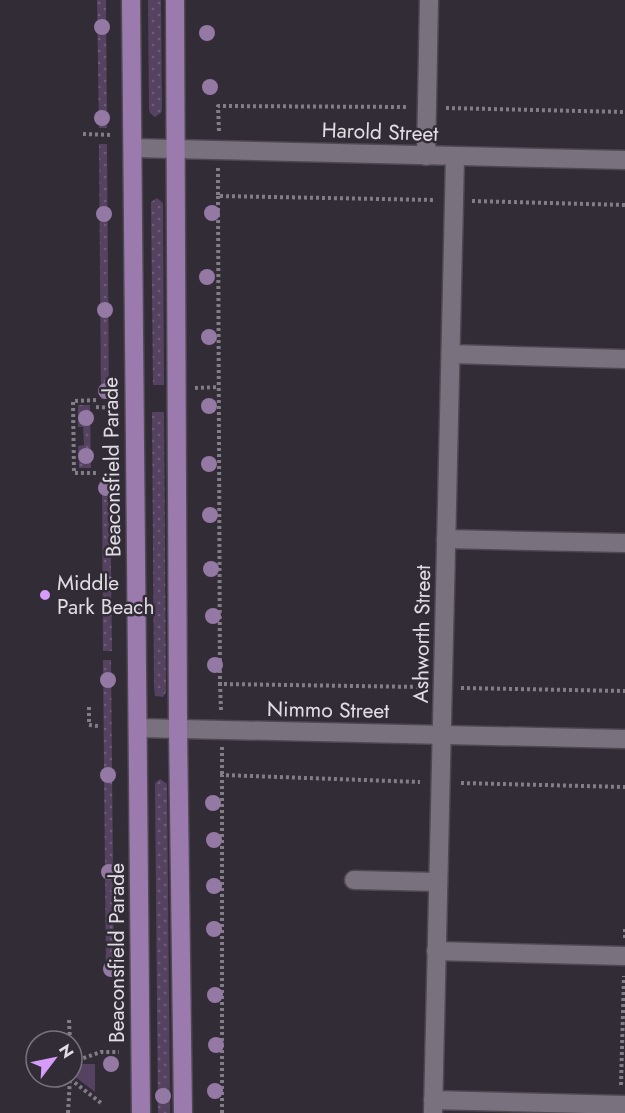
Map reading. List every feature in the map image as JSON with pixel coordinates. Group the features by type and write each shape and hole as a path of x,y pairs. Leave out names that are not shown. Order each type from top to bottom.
{"main road":[{"name":"Beaconsfield Parade","path":"131,0 141,1113"},
{"path":"175,0 178,728 183,1113"}],"street":[{"path":"426,156 429,0"},
{"name":"Harold Street","path":"133,148 625,160"},
{"name":"Ashworth Street","path":"433,1107 455,157"},
{"path":"451,354 625,358"},
{"path":"446,539 625,543"},
{"name":"Nimmo Street","path":"138,728 625,739"},
{"path":"354,880 438,882"},
{"path":"436,951 625,956"},
{"path":"433,1107 623,1105"}],"path":[{"path":"83,134 110,134"},
{"path":"218,196 222,1113"},
{"path":"96,400 73,400 74,473 97,473"},
{"path":"220,684 625,691"},
{"path":"89,707 89,725 98,726"},
{"path":"222,775 625,787"},
{"path":"623,1105 625,927"},
{"path":"69,1020 69,1029"},
{"path":"84,1058 101,1052 118,1052"},
{"path":"68,1113 69,1089"},
{"path":"84,1089 101,1102"}],"shaded area":[{"path":"97,0 106,0 107,128 99,128"},
{"path":"148,0 161,0 162,109 161,113 155,117 149,109"},
{"path":"99,144 107,144 109,399 101,399"},
{"path":"157,198 163,203 164,385 153,385 151,202"},
{"path":"78,405 90,405 91,468 79,468 78,446 84,445 83,427 78,427"},
{"path":"152,412 164,412 166,692 163,697 155,696 154,686"},
{"path":"102,476 110,476 112,651 103,651"},
{"path":"103,660 111,660 114,975 106,975"},
{"path":"160,779 167,784 170,1113 158,1113 155,783"},
{"path":"84,1064 95,1064 95,1092 84,1084"}],"place":[{"name":"Middle Park Beach","path":"45,595"}]}
